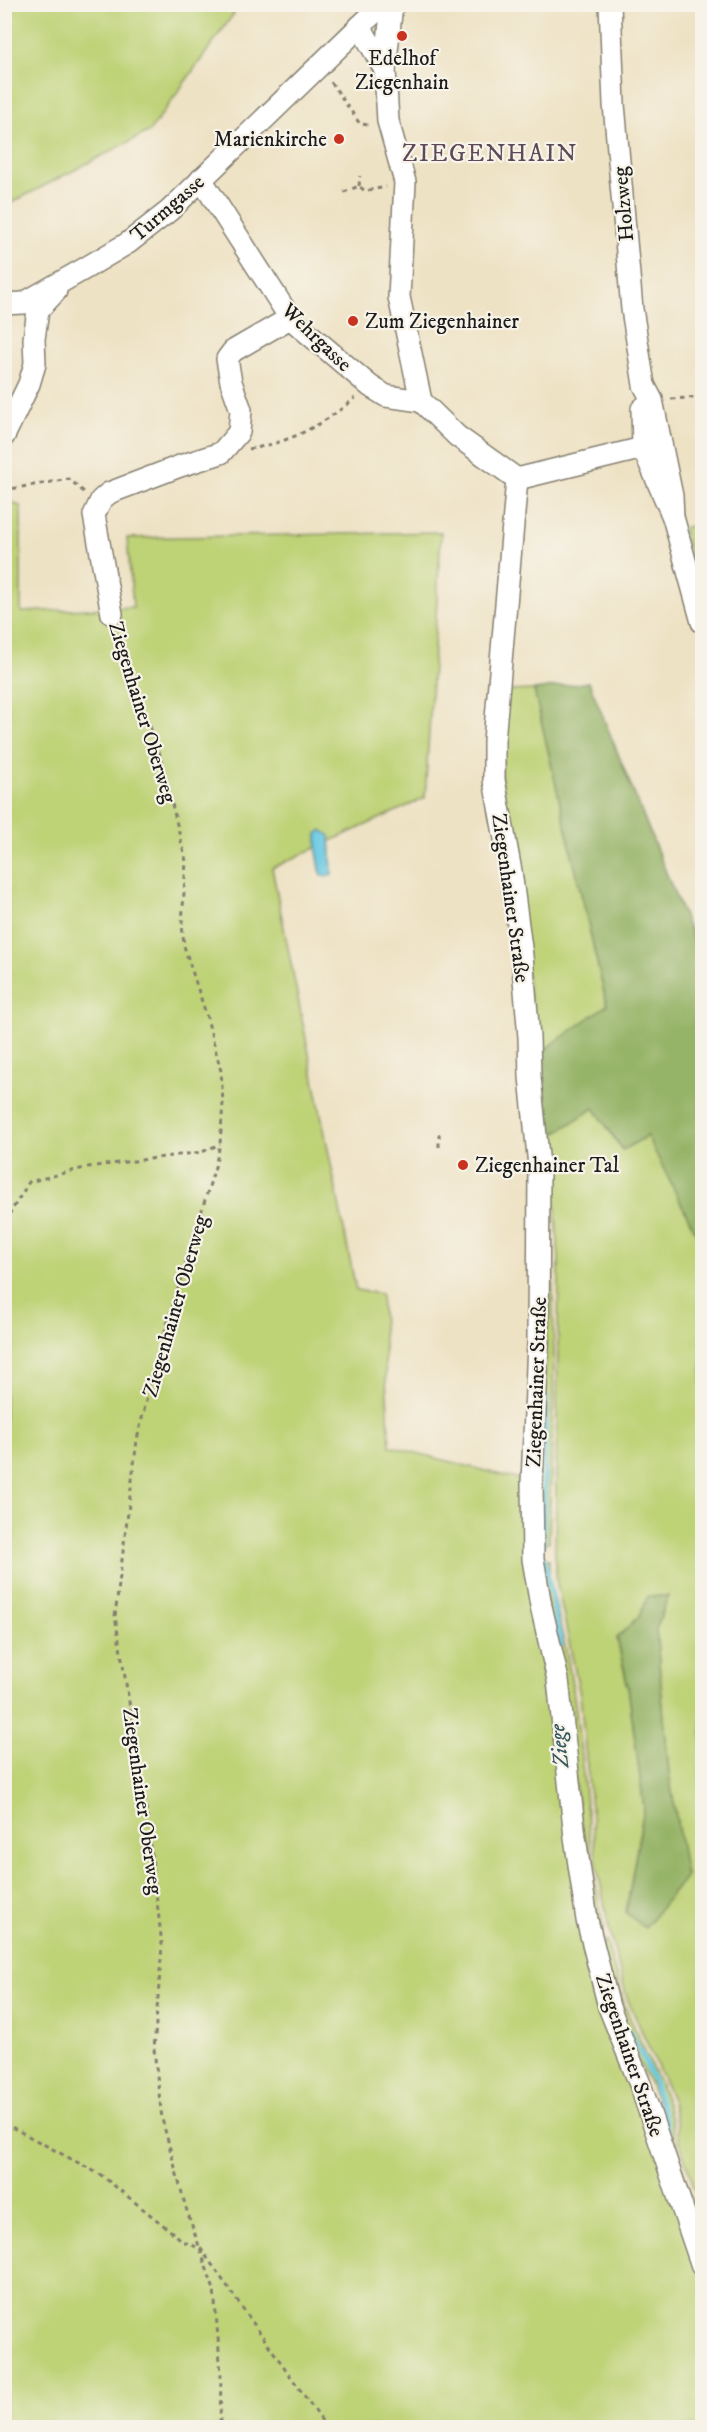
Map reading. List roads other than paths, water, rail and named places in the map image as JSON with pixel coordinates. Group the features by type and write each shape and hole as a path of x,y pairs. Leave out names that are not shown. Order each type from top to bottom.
{"street":[{"name":"Turmgasse","path":"4,304 24,303 128,243 169,211 383,4"},
{"path":"392,4 385,70 388,121 405,182 399,297 421,401 457,436 517,479 643,448"},
{"name":"Holzweg","path":"610,4 614,104 632,309 644,385 652,400 672,496 673,517"},
{"path":"360,26 385,70"},
{"name":"Wehrgasse","path":"201,179 290,318 370,386 386,396 421,401"},
{"name":"Turmgasse","path":"4,436 29,384 35,364 34,339 38,310 71,276"},
{"name":"Ziegenhainer Oberweg","path":"112,614 94,515 101,500 110,494 180,466 221,453 239,432 241,410 231,382 227,359 233,351 290,318"},
{"name":"Holzweg","path":"652,400 642,409 643,448 673,517 702,622"},
{"name":"Ziegenhainer Straße","path":"517,479 494,741 494,780 511,871 522,956 539,1166 538,1343 532,1484 533,1559 558,1680 575,1837 587,1920 609,2007 640,2084 702,2266"}],"water":[{"path":"322,830 330,836 332,874 326,877 321,874 317,852 317,834"}],"waterway":[{"name":"Ziege","path":"543,1545 546,1397"},
{"name":"Ziege","path":"544,1558 561,1645"},
{"name":"Ziege","path":"630,2033 644,2058 654,2084 669,2139"}],"place":[{"name":"Edelhof Ziegenhain","path":"402,36"},
{"name":"Marienkirche","path":"339,139"},
{"name":"Zum Ziegenhainer","path":"353,321"},
{"name":"Ziegenhainer Tal","path":"463,1165"}],"district":[{"name":"ZIEGENHAIN","path":"490,153"}]}
